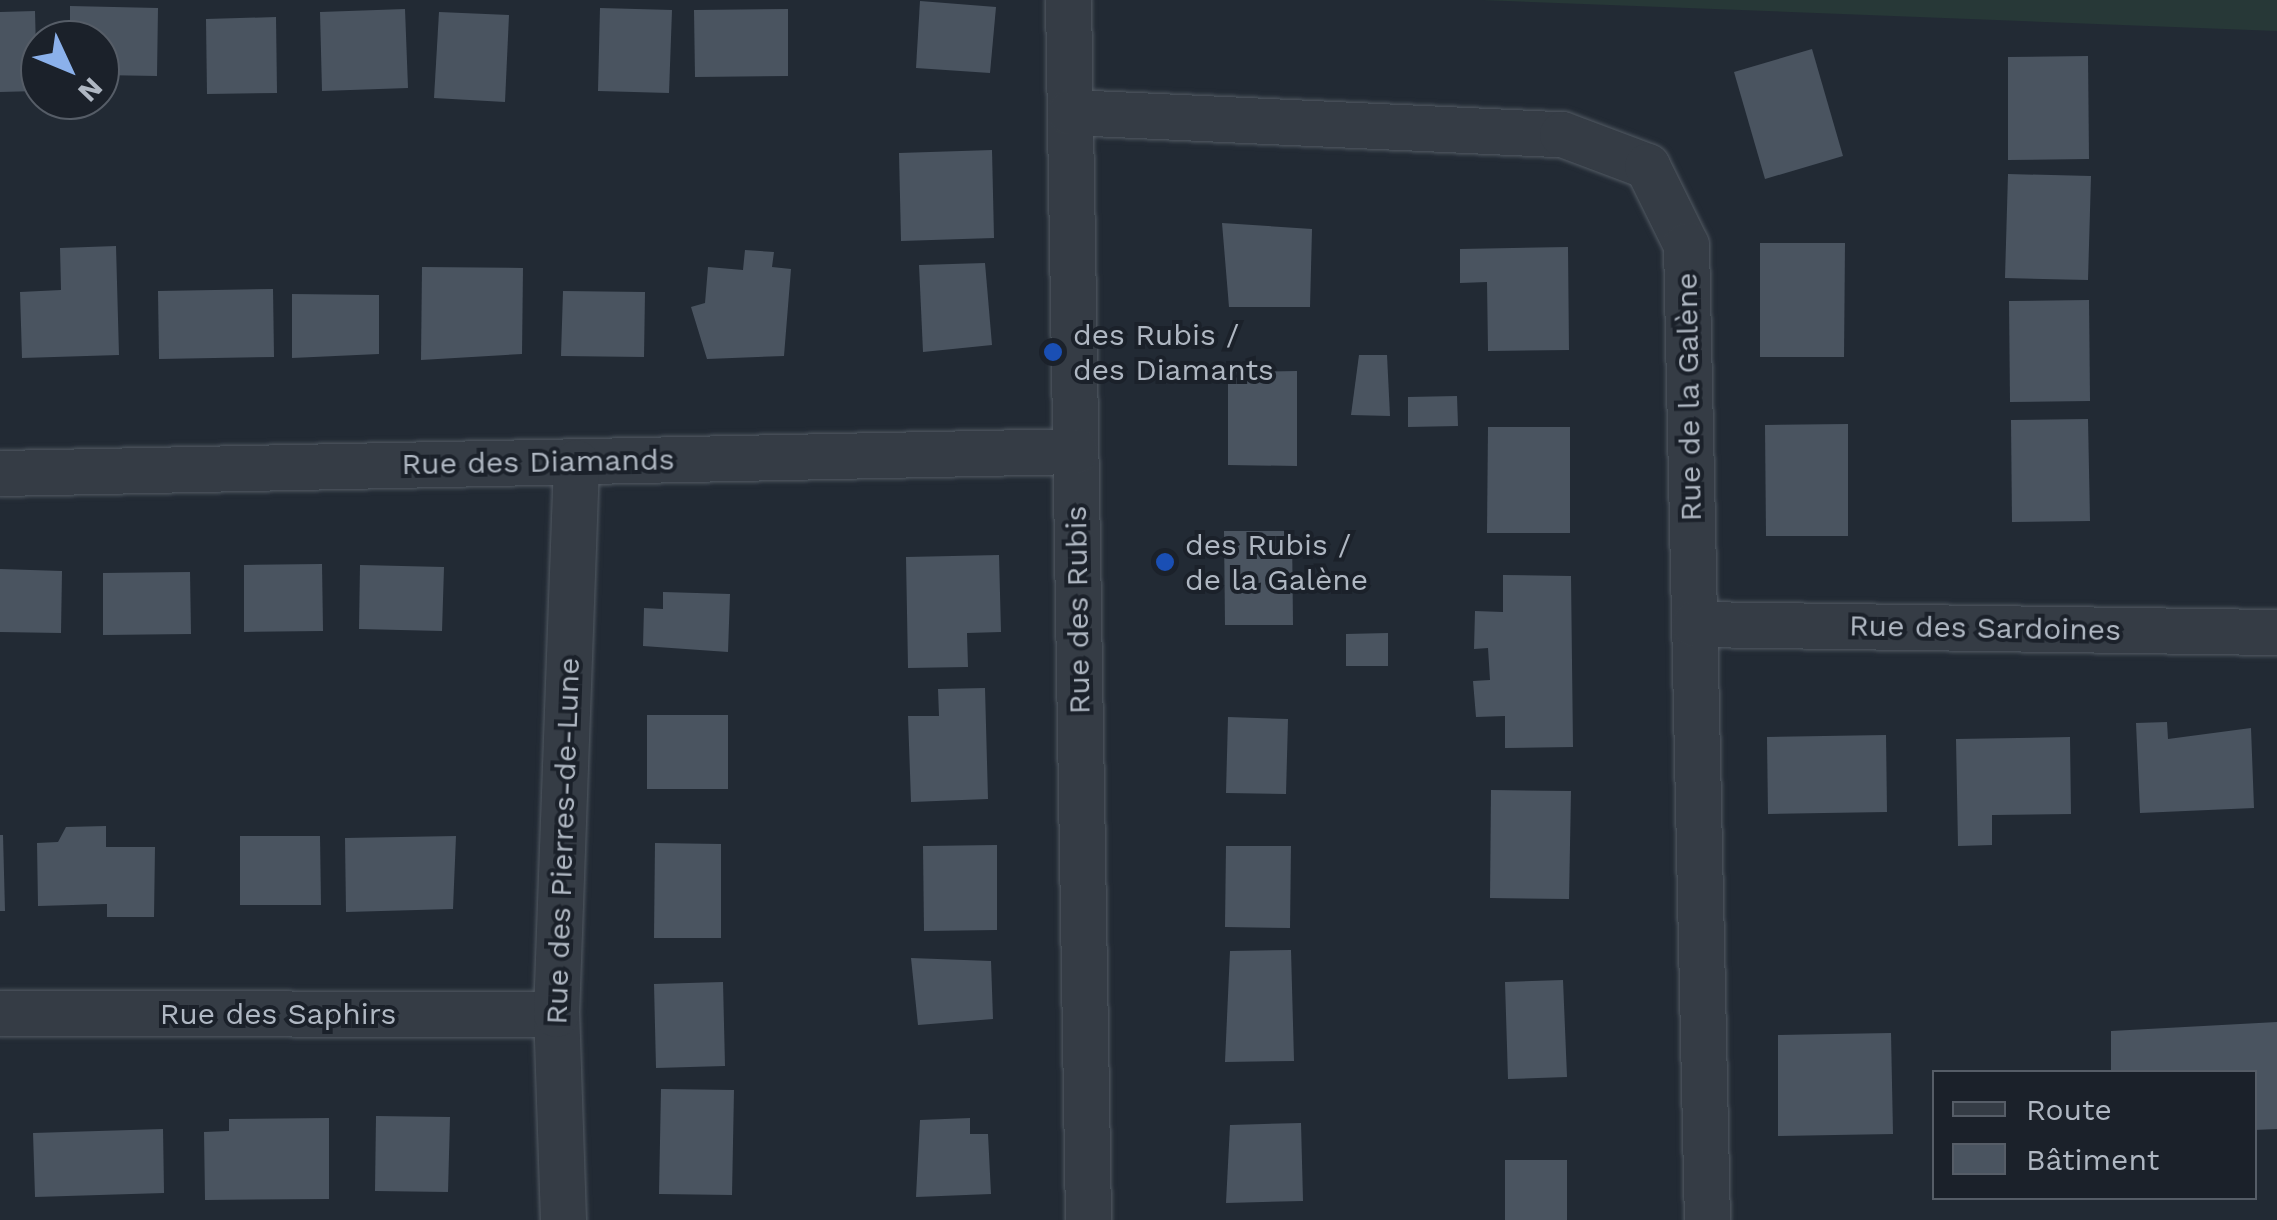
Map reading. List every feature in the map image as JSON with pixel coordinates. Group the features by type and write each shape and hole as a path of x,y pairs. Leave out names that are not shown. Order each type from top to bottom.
{"street":[{"name":"Rue des Rubis","path":"1068,0 1088,1220"},
{"name":"Rue de la Galène","path":"1070,112 1562,134 1646,166 1686,245 1707,1220"},
{"name":"Rue des Diamands","path":"0,473 1075,452"},
{"name":"Rue des Pierres-de-Lune","path":"563,1220 556,1014 576,462"},
{"name":"Rue des Sardoines","path":"1694,624 2277,632"},
{"name":"Rue des Saphirs","path":"0,1013 556,1014"}],"shaded area":[{"path":"1482,0 2277,0 2277,31"}],"building":[{"path":"920,1 996,7 990,73 916,68"},
{"path":"70,6 158,8 157,76 120,75 120,20 70,20"},
{"path":"600,8 672,10 669,93 598,91"},
{"path":"405,9 408,88 322,91 320,12"},
{"path":"788,9 788,76 695,77 694,10"},
{"path":"35,11 35,20 20,20 20,91 0,92 0,12"},
{"path":"439,12 509,15 505,102 434,98"},
{"path":"276,17 277,93 207,94 206,19"},
{"path":"1812,49 1843,156 1765,179 1734,72"},
{"path":"2088,56 2089,159 2008,160 2008,57"},
{"path":"992,150 994,238 901,241 899,153"},
{"path":"2008,174 2091,176 2088,280 2005,278"},
{"path":"1222,223 1312,229 1310,307 1229,307"},
{"path":"1760,243 1845,243 1844,357 1760,357"},
{"path":"116,246 119,355 22,358 20,292 61,290 60,248"},
{"path":"1568,247 1569,350 1488,351 1487,282 1460,283 1460,249"},
{"path":"745,250 774,252 772,267 791,269 784,356 707,359 691,307 705,303 708,267 743,270"},
{"path":"985,263 992,345 923,352 919,265"},
{"path":"422,267 523,268 522,354 421,360"},
{"path":"273,289 274,357 159,359 158,291"},
{"path":"563,291 645,292 644,357 561,356"},
{"path":"292,294 379,295 379,354 292,358"},
{"path":"2089,300 2090,401 2010,402 2009,301"},
{"path":"1359,355 1387,355 1390,416 1351,415"},
{"path":"1297,371 1297,466 1228,465 1228,372"},
{"path":"1457,396 1458,426 1408,427 1408,397"},
{"path":"2088,419 2090,521 2012,522 2011,420"},
{"path":"1848,424 1848,536 1766,536 1765,425"},
{"path":"1488,427 1570,427 1570,533 1487,533"},
{"path":"1224,531 1292,531 1293,625 1225,625"},
{"path":"999,555 1001,632 967,633 968,667 908,668 906,557"},
{"path":"322,564 323,631 244,632 244,565"},
{"path":"360,565 444,567 442,631 359,629"},
{"path":"0,569 62,571 61,633 0,632"},
{"path":"190,572 191,634 103,635 103,573"},
{"path":"1503,575 1571,576 1573,747 1505,748 1505,716 1476,717 1473,681 1490,680 1488,648 1474,649 1475,611 1503,612"},
{"path":"663,592 730,594 728,652 643,646 644,608 663,609"},
{"path":"1388,633 1388,666 1346,666 1346,634"},
{"path":"985,688 988,799 911,802 908,716 939,716 938,689"},
{"path":"647,715 728,715 728,789 647,789"},
{"path":"1228,717 1288,719 1286,794 1226,793"},
{"path":"2167,722 2168,739 2251,728 2254,808 2140,813 2136,723"},
{"path":"1886,735 1887,812 1768,814 1767,737"},
{"path":"2070,737 2071,814 1992,815 1992,845 1958,846 1956,739"},
{"path":"1491,790 1571,791 1569,899 1490,898"},
{"path":"106,826 106,847 155,847 154,917 107,917 107,904 38,906 37,843 58,842 66,827"},
{"path":"3,835 5,911 0,911"},
{"path":"240,836 320,836 321,905 240,905"},
{"path":"456,836 453,909 346,912 345,838"},
{"path":"655,843 721,844 721,938 654,938"},
{"path":"997,845 997,930 924,931 923,846"},
{"path":"1226,846 1291,846 1290,928 1225,927"},
{"path":"1291,950 1294,1061 1225,1062 1230,951"},
{"path":"911,958 991,961 993,1019 918,1025"},
{"path":"1563,980 1567,1077 1508,1079 1505,982"},
{"path":"723,982 725,1066 656,1068 654,984"},
{"path":"2277,1022 2277,1129 2257,1130 2257,1070 2111,1070 2111,1031"},
{"path":"1891,1033 1893,1134 1778,1136 1778,1035"},
{"path":"661,1089 734,1090 732,1195 659,1194"},
{"path":"376,1116 450,1117 448,1192 375,1191"},
{"path":"329,1118 329,1199 205,1200 204,1132 229,1131 229,1119"},
{"path":"970,1118 970,1134 988,1134 991,1194 916,1197 920,1120"},
{"path":"1301,1123 1303,1201 1226,1203 1230,1125"},
{"path":"163,1129 164,1193 35,1197 33,1133"},
{"path":"1505,1160 1567,1160 1567,1220 1505,1220"}],"place":[{"name":"des Rubis / des Diamants","path":"1053,352"},
{"name":"des Rubis / de la Galène","path":"1165,562"}]}
